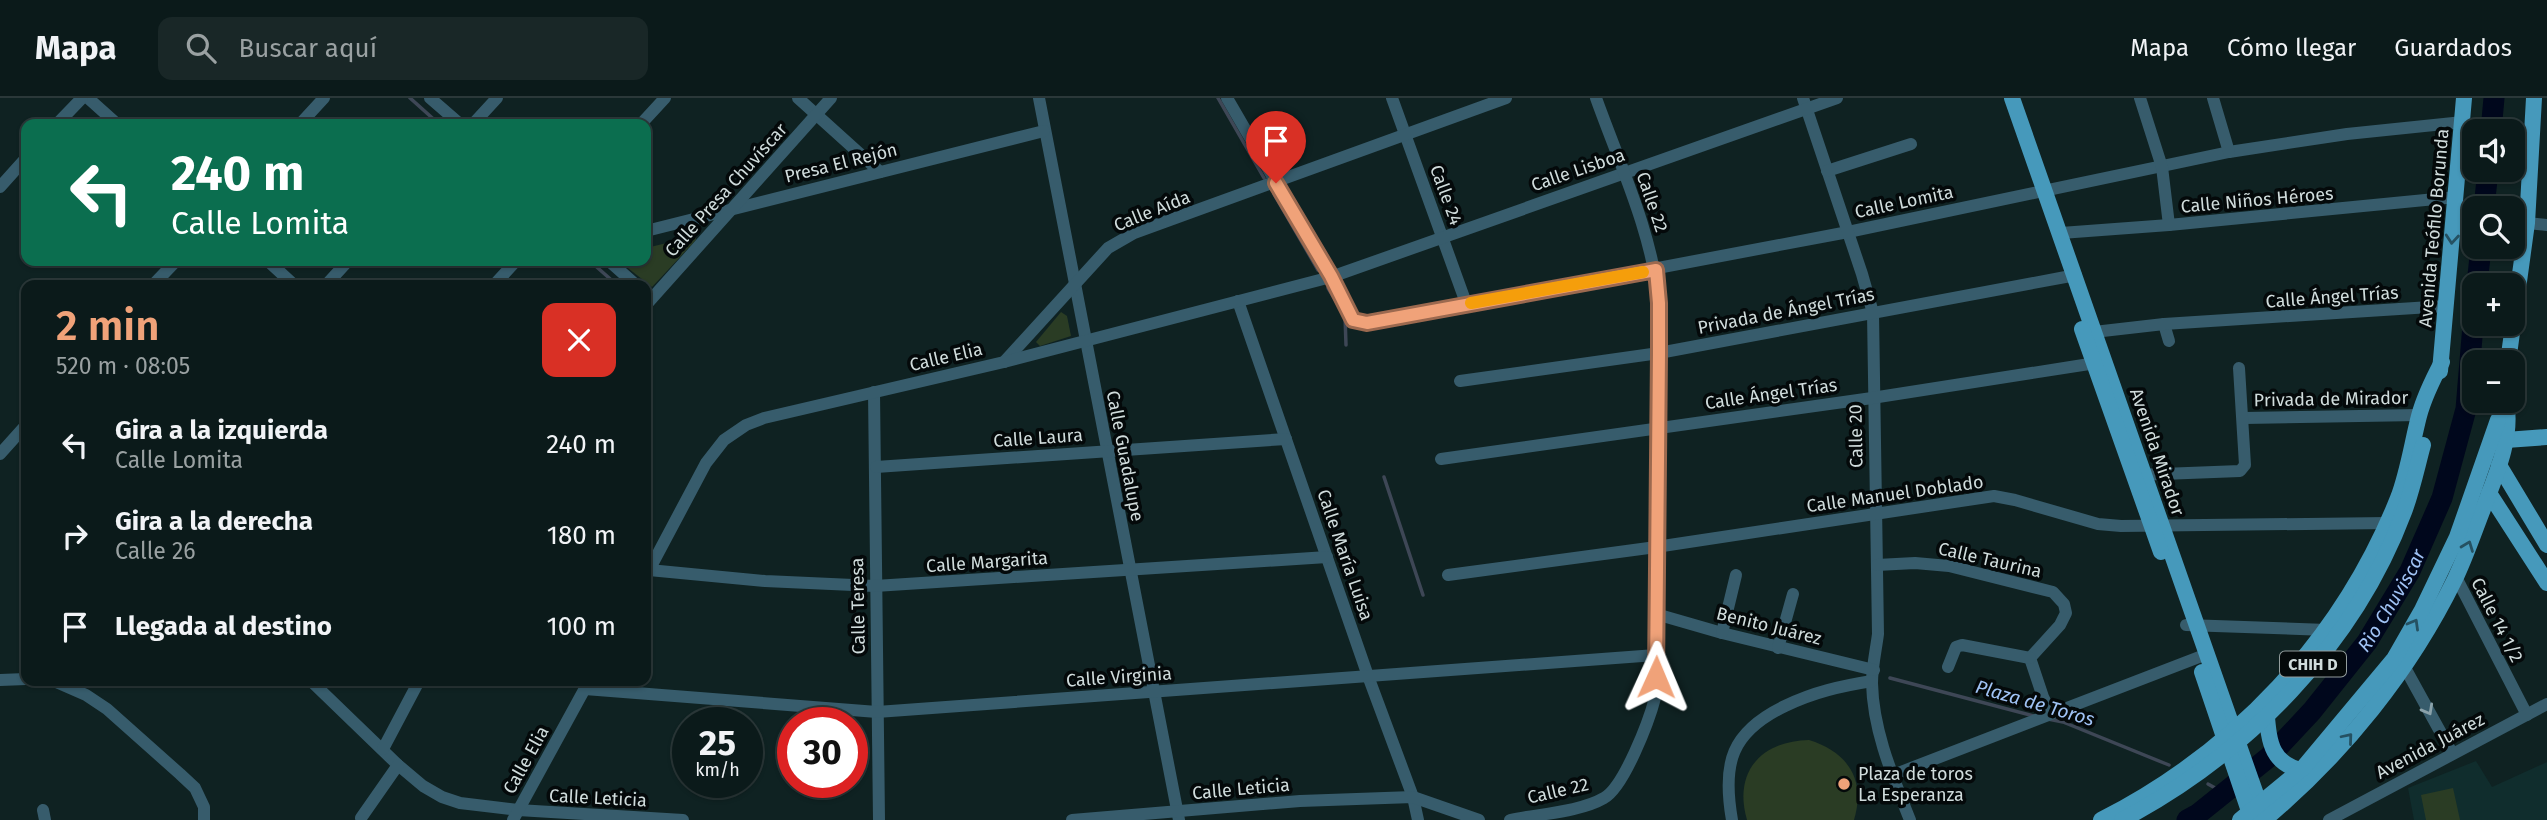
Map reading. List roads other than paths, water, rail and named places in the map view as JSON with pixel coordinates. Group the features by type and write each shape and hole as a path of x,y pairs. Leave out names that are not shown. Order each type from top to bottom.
{"main road":[{"name":"Avenida Mirador","path":"2003,98 2070,276 2251,800 2265,820"},
{"name":"Avenida Mirador","path":"2012,98 2039,190 2061,233 2070,276 2094,332 2099,362"},
{"name":"Avenida Teófilo Borunda","path":"2463,119 2464,98"},
{"path":"2510,350 2527,223 2534,98"},
{"name":"Avenida Teófilo Borunda","path":"2122,820 2176,789 2221,757 2259,725 2335,638 2372,581 2391,543 2405,510 2442,362 2462,133"},
{"name":"Avenida Teófilo Borunda","path":"2101,820 2160,787 2229,735 2266,702 2327,630 2361,575 2388,523 2400,494 2419,415 2429,386 2442,362"},
{"path":"2239,820 2303,768 2394,659 2457,537 2500,413"},
{"path":"2265,820 2345,742 2404,666 2456,578 2499,465 2506,440 2508,413"},
{"path":"2506,440 2547,437"},
{"path":"2499,465 2547,545"},
{"path":"2489,493 2547,583"},
{"path":"2266,702 2272,748 2286,766 2315,773"},
{"name":"Avenida Mirador","path":"2251,800 2252,820"}],"street":[{"path":"62,119 82,98"},
{"path":"88,98 111,119"},
{"path":"305,119 324,98"},
{"path":"430,98 454,119"},
{"path":"478,119 497,98"},
{"path":"646,119 665,98"},
{"path":"798,98 880,172"},
{"name":"Calle Presa Chuvíscar","path":"651,296 734,208 831,98"},
{"name":"Calle Guadalupe","path":"1039,98 1179,816"},
{"path":"1227,98 1331,276"},
{"name":"Calle 24","path":"1392,98 1466,303"},
{"name":"Calle Aída","path":"1004,362 1108,248 1134,233 1507,98"},
{"name":"Calle 22","path":"1510,820 1590,804 1607,797 1616,786 1648,722 1655,698 1659,353 1656,270 1596,98"},
{"name":"Calle Lisboa","path":"1331,276 1623,173 1805,104 1837,98"},
{"path":"2140,98 2162,167 2169,226"},
{"path":"2213,98 2229,152"},
{"name":"Calle 20","path":"1805,104 1873,313 1872,398 1878,634 1873,675 1881,740 1910,820"},
{"name":"Calle Lomita","path":"1331,276 1353,320 1367,323 1848,232 2229,152 2347,134 2462,122"},
{"name":"Presa El Rejón","path":"651,230 1044,131"},
{"path":"1827,171 1911,145"},
{"path":"0,187 21,164"},
{"name":"Calle Niños Héroes","path":"2061,233 2169,226 2456,197"},
{"path":"2527,223 2547,225"},
{"path":"158,280 171,266"},
{"path":"273,266 289,280"},
{"path":"331,280 343,266"},
{"path":"499,280 511,266"},
{"path":"615,266 630,280"},
{"name":"Calle Elia","path":"651,566 706,463 724,440 746,425 764,418 1004,362 1331,276"},
{"name":"Privada de Ángel Trías","path":"1460,381 1659,353 2070,276"},
{"name":"Calle María Luisa","path":"1238,301 1326,557 1413,797 1418,820"},
{"name":"Calle Ángel Trías","path":"2094,332 2164,324 2446,306"},
{"path":"2164,324 2169,341"},
{"name":"Calle Ángel Trías","path":"1441,458 1872,398 2099,362"},
{"name":"Privada de Mirador","path":"2139,474 2240,471 2245,464 2239,368"},
{"name":"Calle Teresa","path":"874,392 879,820"},
{"name":"Privada de Mirador","path":"2244,418 2419,415"},
{"path":"0,454 21,431"},
{"name":"Calle Laura","path":"876,467 1286,439"},
{"name":"Calle Manuel Doblado","path":"1448,575 1994,496 2098,524 2157,526 2388,523"},
{"name":"Calle Margarita","path":"651,573 875,586 1326,557"},
{"name":"Calle Taurina","path":"1877,565 1940,565 2053,592 2060,598 2066,614 2060,625 2030,658"},
{"path":"1722,633 1736,575"},
{"name":"Calle 14 1/2","path":"2456,578 2527,715"},
{"path":"1778,648 1793,594"},
{"name":"Benito Juárez","path":"1657,614 1873,675"},
{"path":"2192,626 2327,630"},
{"path":"1948,667 1956,647 1962,645 2030,658 2051,713"},
{"name":"Calle Virginia","path":"598,686 877,712 1656,655"},
{"path":"1892,775 2202,655"},
{"path":"2404,666 2452,753"},
{"path":"1732,820 1727,795 1728,773 1736,745 1746,731 1764,716 1801,698 1873,675"},
{"path":"0,680 21,679"},
{"path":"65,686 107,709 195,788 204,807 204,820"},
{"name":"Calle Leticia","path":"316,686 398,765 423,786 442,797 516,815 683,820"},
{"path":"383,749 416,686"},
{"name":"Calle Elia","path":"516,815 586,686"},
{"name":"Avenida Juárez","path":"2329,820 2547,704"},
{"path":"361,818 398,765"},
{"path":"1413,797 1479,820"},
{"name":"Calle Leticia","path":"1072,820 1179,816 1300,801 1413,797"}],"waterway":[{"path":"410,98 433,119"},
{"name":"Plaza de Toros","path":"1218,98 1264,178"},
{"name":"Rio Chuviscar","path":"2492,119 2494,98"},
{"name":"Rio Chuviscar","path":"2485,196 2487,182"},
{"name":"Plaza de Toros","path":"1274,194 1318,270"},
{"name":"Rio Chuviscar","path":"2478,273 2480,259"},
{"path":"596,266 611,280"},
{"name":"Plaza de Toros","path":"1328,288 1345,316 1346,345"},
{"name":"Rio Chuviscar","path":"2187,820 2269,757 2312,711 2367,642 2410,571 2442,498 2466,409 2472,336"},
{"name":"Plaza de Toros","path":"1384,477 1423,595"},
{"name":"Plaza de Toros","path":"1890,678 2034,716"},
{"name":"Plaza de Toros","path":"2048,719 2063,722 2169,765"},
{"name":"Plaza de Toros","path":"2208,784 2224,793"}],"place":[{"name":"Plaza de toros La Esperanza","path":"1844,784"}]}
